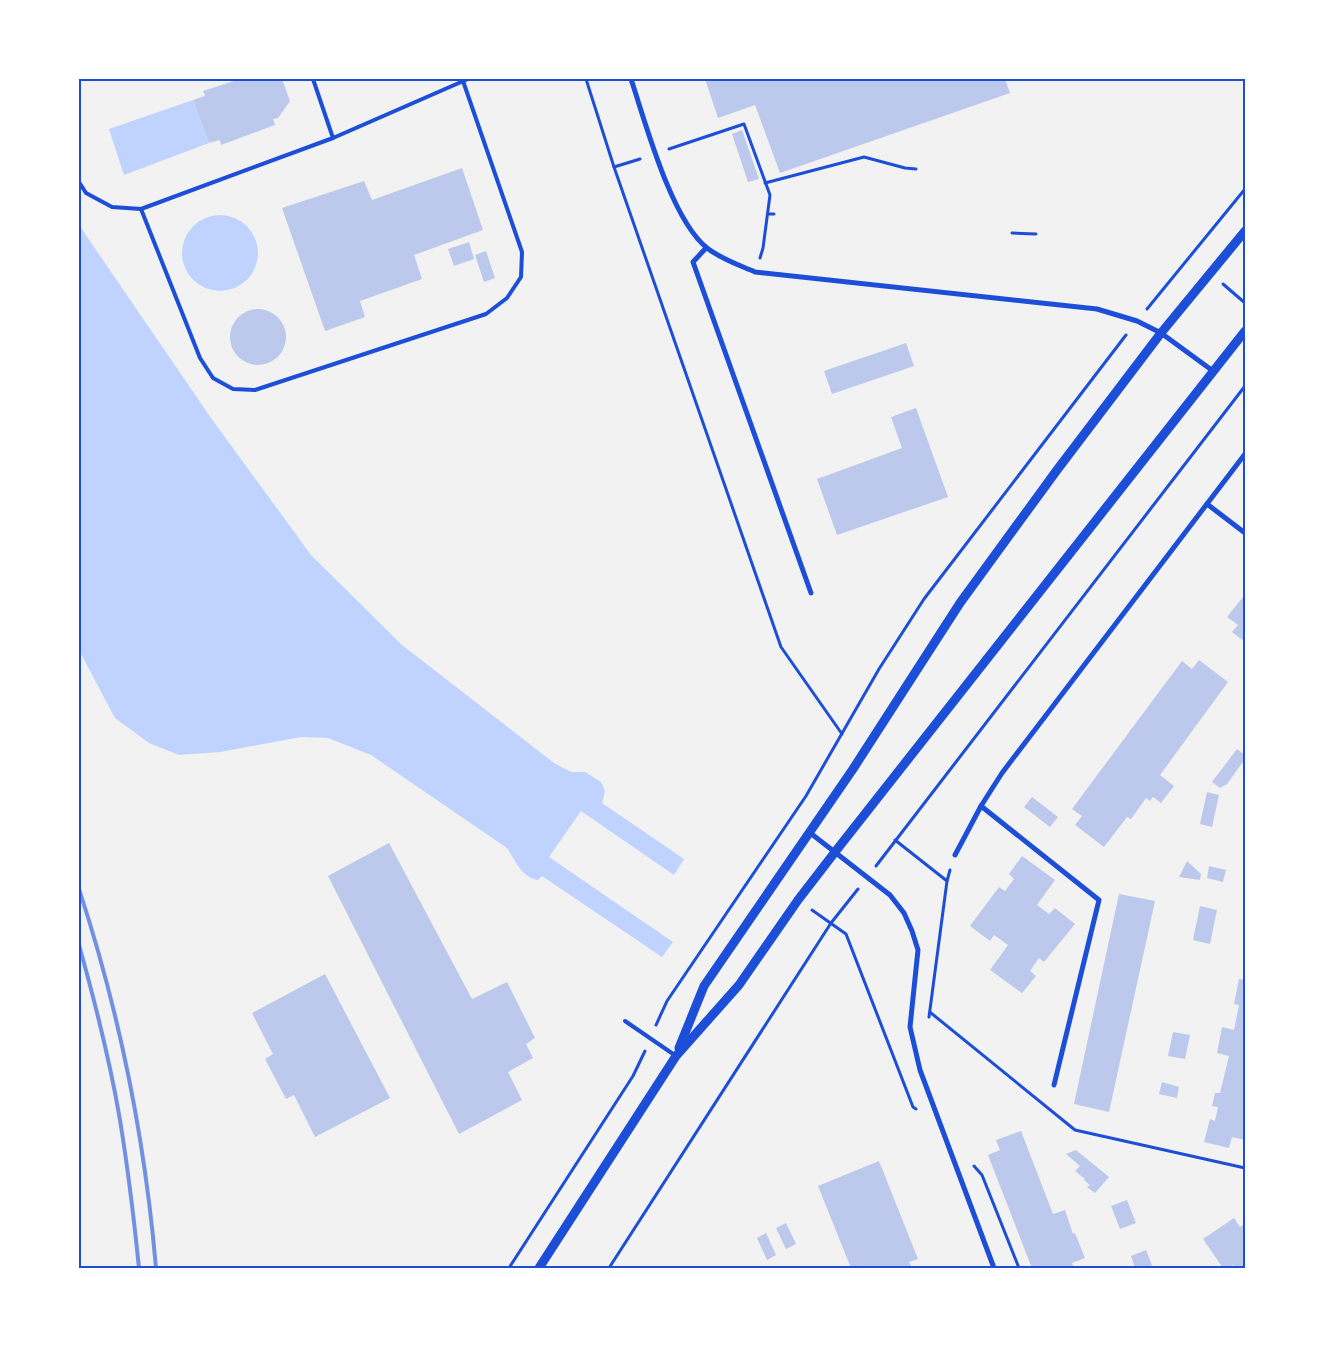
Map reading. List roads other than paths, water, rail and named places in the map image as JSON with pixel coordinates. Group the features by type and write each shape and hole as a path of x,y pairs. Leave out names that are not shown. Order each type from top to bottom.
{"street":[{"path":"631,79 656,154 680,213 688,227 706,248 724,259 755,272 1097,309 1137,321 1161,333 1213,371"},
{"path":"676,1056 704,986 894,708 960,603 1057,470 1161,333 1245,231"},
{"path":"706,248 693,262 811,593"},
{"path":"538,1268 676,1056 739,986 798,900 834,852 1245,331"},
{"path":"955,855 981,806 1002,773 1245,454"},
{"path":"1207,504 1245,532"},
{"path":"981,806 1100,900 1054,1085"},
{"path":"809,832 890,895 904,913 912,931 918,950 910,1027 920,1070 994,1268"}],"lane":[{"path":"313,79 333,138"},
{"path":"79,182 86,193 112,207 141,209 333,138 468,79"},
{"path":"141,209 200,358 213,378 233,388 255,390 486,314 507,298 522,277 522,252 463,80"},
{"path":"624,1021 676,1056"}],"water":[{"path":"193,100 209,143 124,175 109,129"},
{"path":"220,215 235,218 247,226 255,238 258,253 255,268 247,280 235,288 220,291 205,288 193,280 185,268 182,253 185,238 193,226 205,218"},
{"path":"79,225 211,418 311,555 402,645 554,763 571,772 585,772 601,782 605,791 602,803 684,859 674,875 581,811 549,857 673,942 662,957 542,876 538,880 532,879 523,872 507,848 371,755 328,738 301,737 220,752 179,755 149,743 115,718 79,650"}],"railway":[{"path":"79,889 106,982 128,1076 145,1172 156,1268"},
{"path":"79,945 102,1032 116,1098 123,1138 139,1268"}]}
